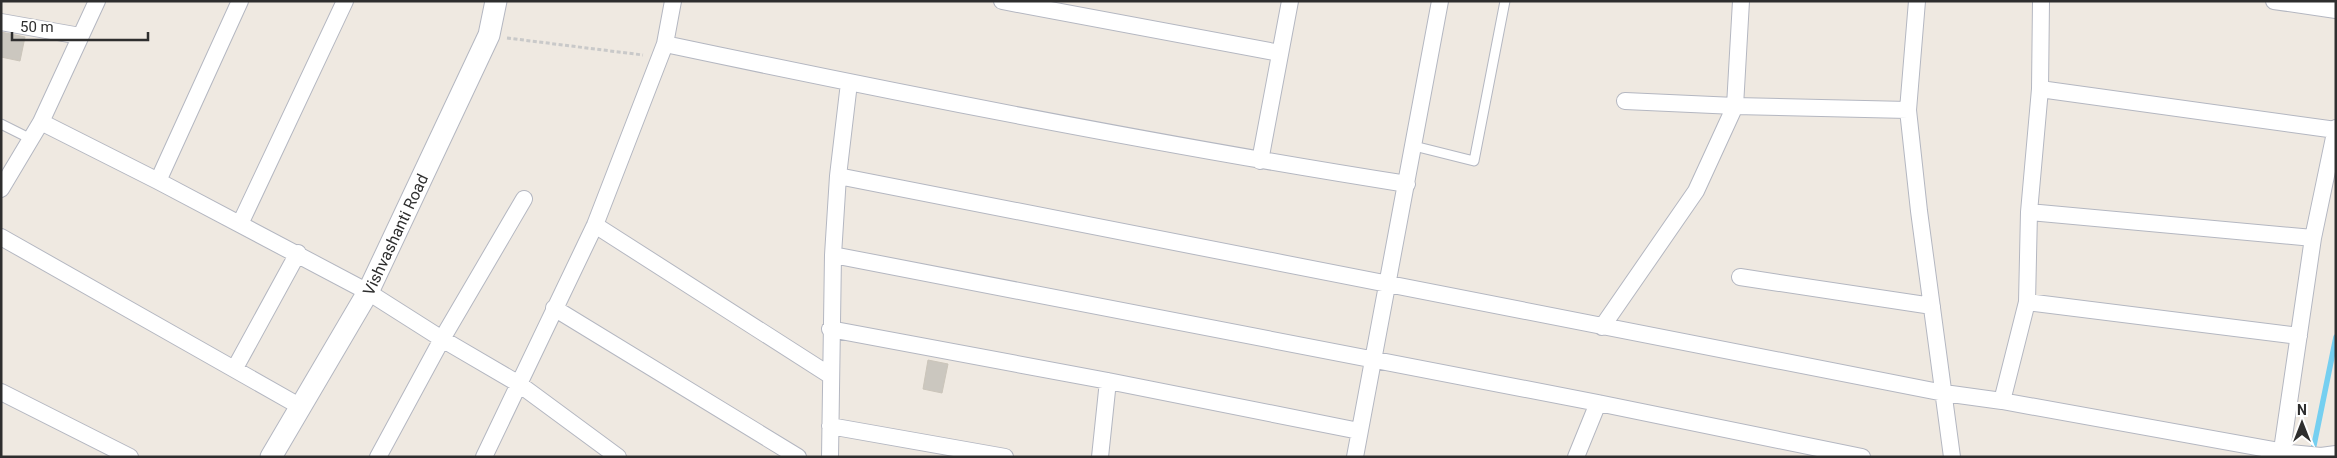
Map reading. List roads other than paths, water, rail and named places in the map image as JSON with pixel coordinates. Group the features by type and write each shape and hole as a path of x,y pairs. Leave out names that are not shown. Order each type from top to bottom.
{"street":[{"path":"1,189 41,122 97,1"},
{"path":"158,181 240,1"},
{"path":"240,224 345,1"},
{"name":"Vishvashanti Road","path":"271,457 368,292 490,35 496,1"},
{"path":"484,457 595,225 662,51 673,1"},
{"path":"1002,1 1280,52"},
{"path":"1260,161 1290,1"},
{"path":"1355,457 1440,1"},
{"path":"1602,327 1696,191 1736,106 1741,1"},
{"path":"1917,1 1908,110 1952,457"},
{"path":"2002,401 2027,302 2029,212 2040,89 2041,1"},
{"path":"2274,1 2336,10"},
{"path":"1,22 80,36"},
{"path":"662,51 849,83 1260,161 1407,184"},
{"path":"830,457 832,255 838,176 849,83"},
{"path":"2040,89 2336,129 2313,238 2298,336 2285,454"},
{"path":"1625,100 1736,106 1908,110"},
{"path":"41,122 298,253 368,292 442,339 519,384 618,457"},
{"path":"838,176 1944,393 2002,401 2285,454 2332,452"},
{"path":"378,457 442,339 524,199"},
{"path":"2029,212 2313,238"},
{"path":"595,225 831,376"},
{"path":"1,237 301,407"},
{"path":"235,368 298,253"},
{"path":"832,255 1598,403 1862,457"},
{"path":"1740,277 1932,306"},
{"path":"2027,302 2298,336"},
{"path":"554,308 798,457"},
{"path":"830,329 1108,381 1359,431"},
{"path":"1100,457 1108,381"},
{"path":"1,392 130,457"},
{"path":"1576,457 1598,403"},
{"path":"830,426 1005,457"}],"lane":[{"path":"1414,146 1474,161 1505,1"},
{"path":"1,124 31,139"}],"waterway":[{"path":"2312,455 2336,337"}]}
